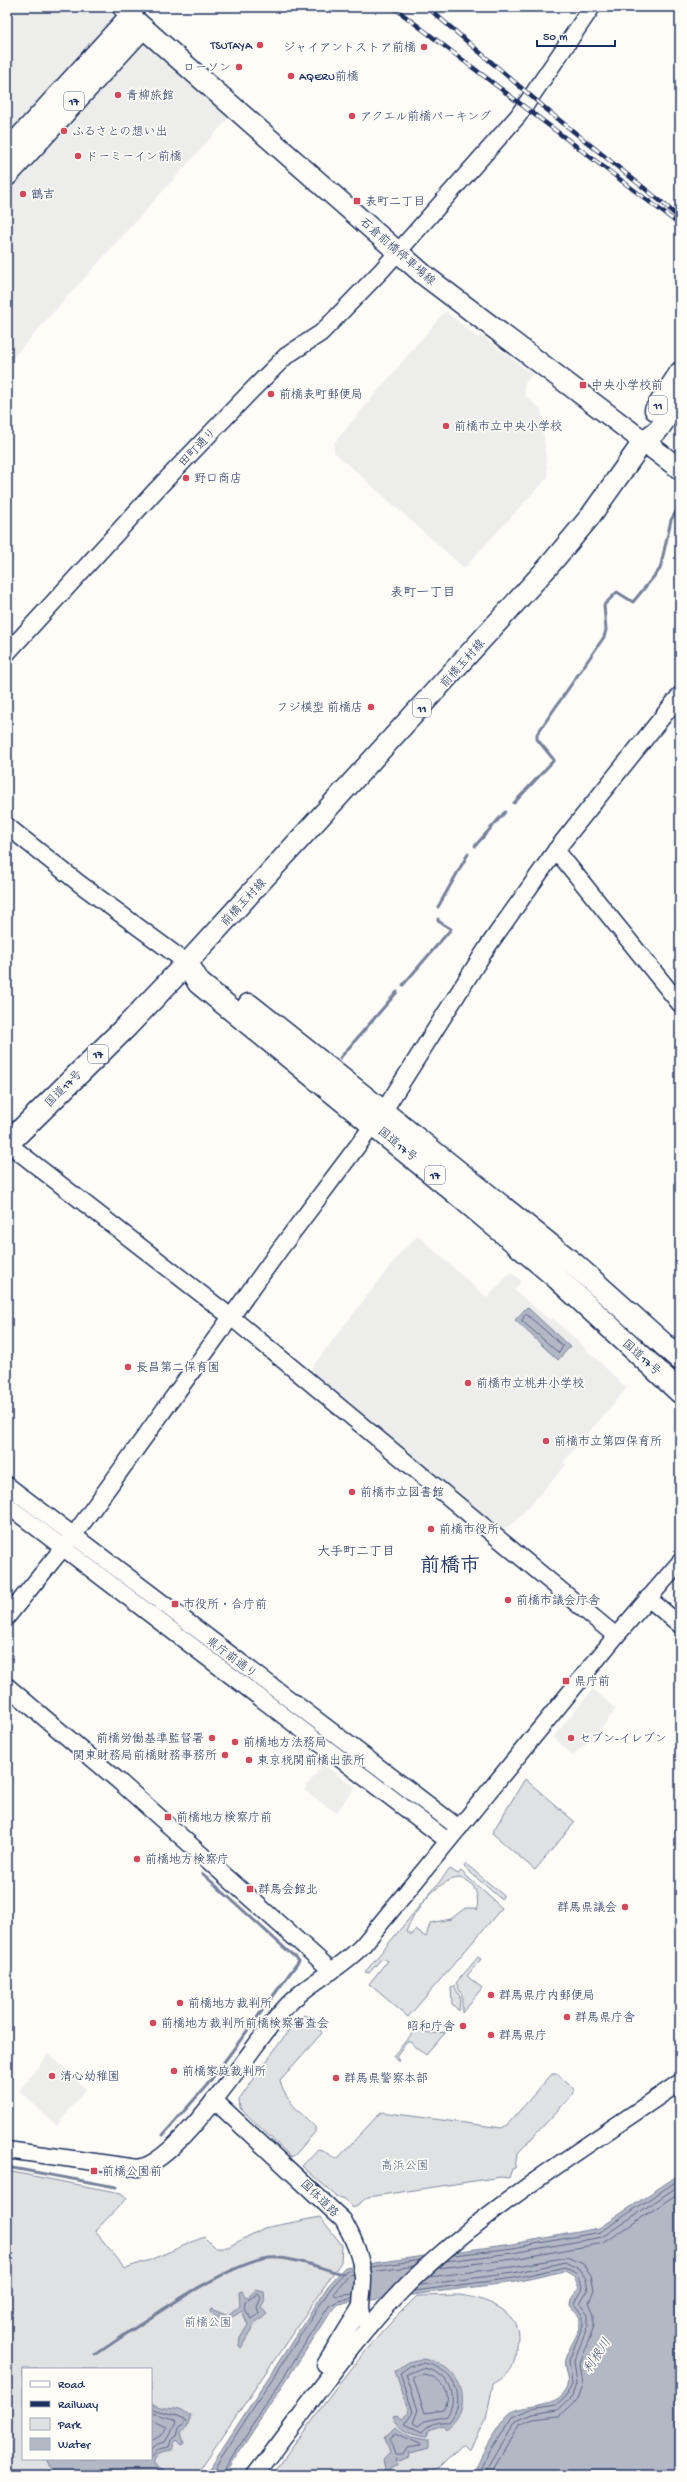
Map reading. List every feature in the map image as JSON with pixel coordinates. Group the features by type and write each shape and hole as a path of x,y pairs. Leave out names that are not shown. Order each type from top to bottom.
{"highway":[{"name":"国道17号","path":"7,1144 127,1026 187,963 206,972 378,1118 680,1392"},
{"name":"国道17号","path":"378,1118 575,1265 680,1360"}],"main road":[{"name":"石倉前橋停車場線","path":"132,14 424,275 680,469"},
{"name":"17","path":"7,151 132,14"},
{"name":"17","path":"7,176 132,14"},
{"name":"前橋玉村線","path":"643,442 648,421 680,372"},
{"name":"前橋玉村線","path":"187,963 548,567 589,518 643,442 659,429 680,397"}],"street":[{"name":"田町通り","path":"7,653 157,489 251,391 286,356 322,333 397,252 518,116 592,7"},
{"path":"7,1617 74,1535 231,1317 378,1118 488,946 556,850 680,695"},
{"path":"7,826 80,884 187,963"},
{"path":"556,850 680,1004"},
{"path":"7,1144 231,1317 616,1636"},
{"name":"県庁前通り","path":"7,1485 204,1636 459,1828"},
{"name":"県庁前通り","path":"7,1505 448,1841"},
{"path":"7,2150 129,2167 147,2167 159,2160 214,2100 284,2009 304,1989 349,1959 363,1945 616,1636 680,1562"},
{"path":"648,1598 680,1625"},
{"path":"7,1686 121,1783 332,1971"},
{"path":"255,2475 369,2326 384,2309 429,2265 484,2219 680,2082"},
{"name":"国体道路","path":"214,2100 336,2213 347,2227 355,2246 363,2276 360,2306"},
{"path":"360,2306 369,2326"},
{"path":"302,2412 304,2400 360,2306"}],"shaded area":[{"path":"7,7 133,7 236,110 7,364"},
{"name":"前橋市立中央小学校","path":"445,311 478,338 481,335 532,374 524,385 525,395 541,410 548,477 464,568 334,452 334,443"},
{"name":"前橋市立桃井小学校","path":"418,1236 487,1298 511,1272 522,1281 514,1290 550,1320 553,1318 627,1388 563,1462 566,1465 514,1523 500,1531 309,1377 309,1371 401,1252"},
{"path":"593,1689 616,1709 604,1725 573,1756 553,1737"},
{"path":"323,1764 355,1787 336,1813 304,1790"},
{"name":"清心幼稚園","path":"49,2053 86,2089 57,2126 19,2091"}],"green space":[{"path":"525,1779 575,1822 535,1870 492,1833"},
{"path":"466,1864 503,1895 503,1897 501,1899 464,1867"},
{"path":"450,1869 458,1874 461,1871 502,1908 408,2017 369,1984 387,1961 382,1958 369,1973 365,1972","holes":["460,1878 470,1882 475,1890 477,1895 477,1910 476,1908 465,1908 451,1919 430,1923 426,1937 415,1930 412,1935 406,1932 414,1915 434,1890 451,1880"]},
{"path":"478,1957 481,1959 467,1976 482,1988 462,2013 462,1995 456,1983"},
{"path":"454,1985 460,1997 459,2011 452,2004 451,1988"},
{"path":"304,2015 314,2019 322,2033 280,2080 289,2100 315,2127 315,2132 295,2155 291,2157 240,2108 239,2100 293,2024"},
{"path":"416,2029 429,2034 446,2032 426,2055 410,2042 407,2042 396,2056 399,2061 397,2061 393,2056"},
{"name":"高浜公園","path":"552,2074 557,2074 574,2089 574,2093 517,2154 515,2168 512,2169 509,2178 501,2177 368,2197 353,2208 345,2199 336,2196 302,2166 318,2149 335,2158 338,2158 381,2112 502,2128 507,2125"},
{"name":"前橋公園","path":"7,2171 121,2193 127,2198 95,2231 125,2268 150,2260 204,2237 214,2247 228,2247 264,2228 320,2217 342,2245 341,2262 196,2475 7,2475"},
{"path":"460,2295 488,2302 506,2312 517,2328 518,2338 513,2365 504,2377 493,2384 486,2419 469,2450 463,2444 439,2468 422,2475 414,2469 406,2475 272,2475 341,2382 377,2338 417,2296"}],"water":[{"path":"527,1307 570,1347 558,1360 515,1320"},
{"name":"利根川","path":"680,2174 680,2475 474,2475 490,2440 508,2415 519,2409 549,2403 561,2396 567,2387 568,2383 564,2363 578,2332 580,2321 578,2314 570,2305 571,2299 579,2288 574,2276 565,2271 515,2282 339,2304 333,2309 224,2475 205,2475 328,2286 345,2267 512,2244 599,2228"},
{"path":"256,2290 264,2292 265,2300 261,2307 267,2314 255,2324 241,2348 239,2346 240,2338 248,2325 242,2311 230,2318 222,2318 210,2312 211,2309 228,2316 240,2306 239,2292 242,2291 245,2296 248,2297"},
{"path":"421,2359 434,2362 445,2367 454,2376 460,2386 462,2397 461,2408 456,2419 446,2429 443,2425 428,2430 427,2437 412,2434 403,2429 395,2421 393,2416 397,2415 402,2419 409,2412 395,2371 409,2362"},
{"path":"152,2403 165,2408 176,2409 191,2415 187,2427 181,2432 184,2443 182,2445 177,2440 174,2443 172,2450 161,2452 154,2460 154,2465 168,2475 52,2475 53,2471 48,2460 152,2460"},
{"path":"396,2427 411,2437 428,2440 428,2449 411,2454 408,2452 409,2457 398,2461 395,2459 396,2464 389,2468 386,2475 381,2475 385,2469 383,2460 390,2453 385,2438"}],"waterway":[{"path":"514,803 554,760 537,739 537,734 604,637 606,630 604,605 617,592 633,602 660,569 671,520 680,505"},
{"path":"475,846 505,812"},
{"path":"438,907 468,854"},
{"path":"403,985 451,929 438,921 438,919"},
{"path":"340,1058 397,992"},
{"path":"163,2135 207,2085 299,1961 203,1874"},
{"path":"7,2167 116,2187"},
{"path":"95,2355 159,2312 212,2280 237,2268 260,2260 278,2258 286,2259 303,2262 343,2274"}],"railway":[{"path":"393,7 680,225"},
{"path":"427,7 553,115 664,204 680,219"}],"place":[{"name":"TSUTAYA","path":"260,45"},
{"name":"ジャイアントストア前橋","path":"424,47"},
{"name":"ローソン","path":"239,67"},
{"name":"AQERU前橋","path":"291,76"},
{"name":"青柳旅館","path":"118,95"},
{"name":"アクエル前橋パーキング","path":"352,116"},
{"name":"ふるさとの想い出","path":"64,131"},
{"name":"ドーミーイン前橋","path":"78,156"},
{"name":"鶴吉","path":"23,194"},
{"name":"表町二丁目","path":"357,201"},
{"name":"中央小学校前","path":"583,385"},
{"name":"前橋表町郵便局","path":"271,394"},
{"name":"前橋市立中央小学校","path":"446,426"},
{"name":"野口商店","path":"186,478"},
{"name":"フジ模型 前橋店","path":"371,707"},
{"name":"長昌第二保育園","path":"128,1367"},
{"name":"前橋市立桃井小学校","path":"468,1383"},
{"name":"前橋市立第四保育所","path":"546,1441"},
{"name":"前橋市立図書館","path":"352,1492"},
{"name":"前橋市役所","path":"431,1529"},
{"name":"前橋市議会庁舎","path":"508,1600"},
{"name":"市役所・合庁前","path":"175,1604"},
{"name":"県庁前","path":"566,1681"},
{"name":"前橋労働基準監督署","path":"212,1738"},
{"name":"セブン-イレブン","path":"571,1738"},
{"name":"前橋地方法務局","path":"235,1742"},
{"name":"関東財務局前橋財務事務所","path":"225,1755"},
{"name":"東京税関前橋出張所","path":"249,1760"},
{"name":"前橋地方検察庁前","path":"168,1817"},
{"name":"前橋地方検察庁","path":"137,1859"},
{"name":"群馬会館北","path":"250,1889"},
{"name":"群馬県議会","path":"625,1907"},
{"name":"群馬県庁内郵便局","path":"491,1995"},
{"name":"前橋地方裁判所","path":"180,2003"},
{"name":"群馬県庁舎","path":"567,2017"},
{"name":"前橋地方裁判所前橋検察審査会","path":"153,2023"},
{"name":"昭和庁舎","path":"463,2026"},
{"name":"群馬県庁","path":"491,2035"},
{"name":"前橋家庭裁判所","path":"174,2071"},
{"name":"清心幼稚園","path":"52,2076"},
{"name":"群馬県警察本部","path":"336,2078"},
{"name":"前橋公園前","path":"94,2171"}],"district":[{"name":"表町一丁目","path":"423,591"},
{"name":"大手町二丁目","path":"356,1550"},
{"name":"前橋市","path":"450,1564"}]}
